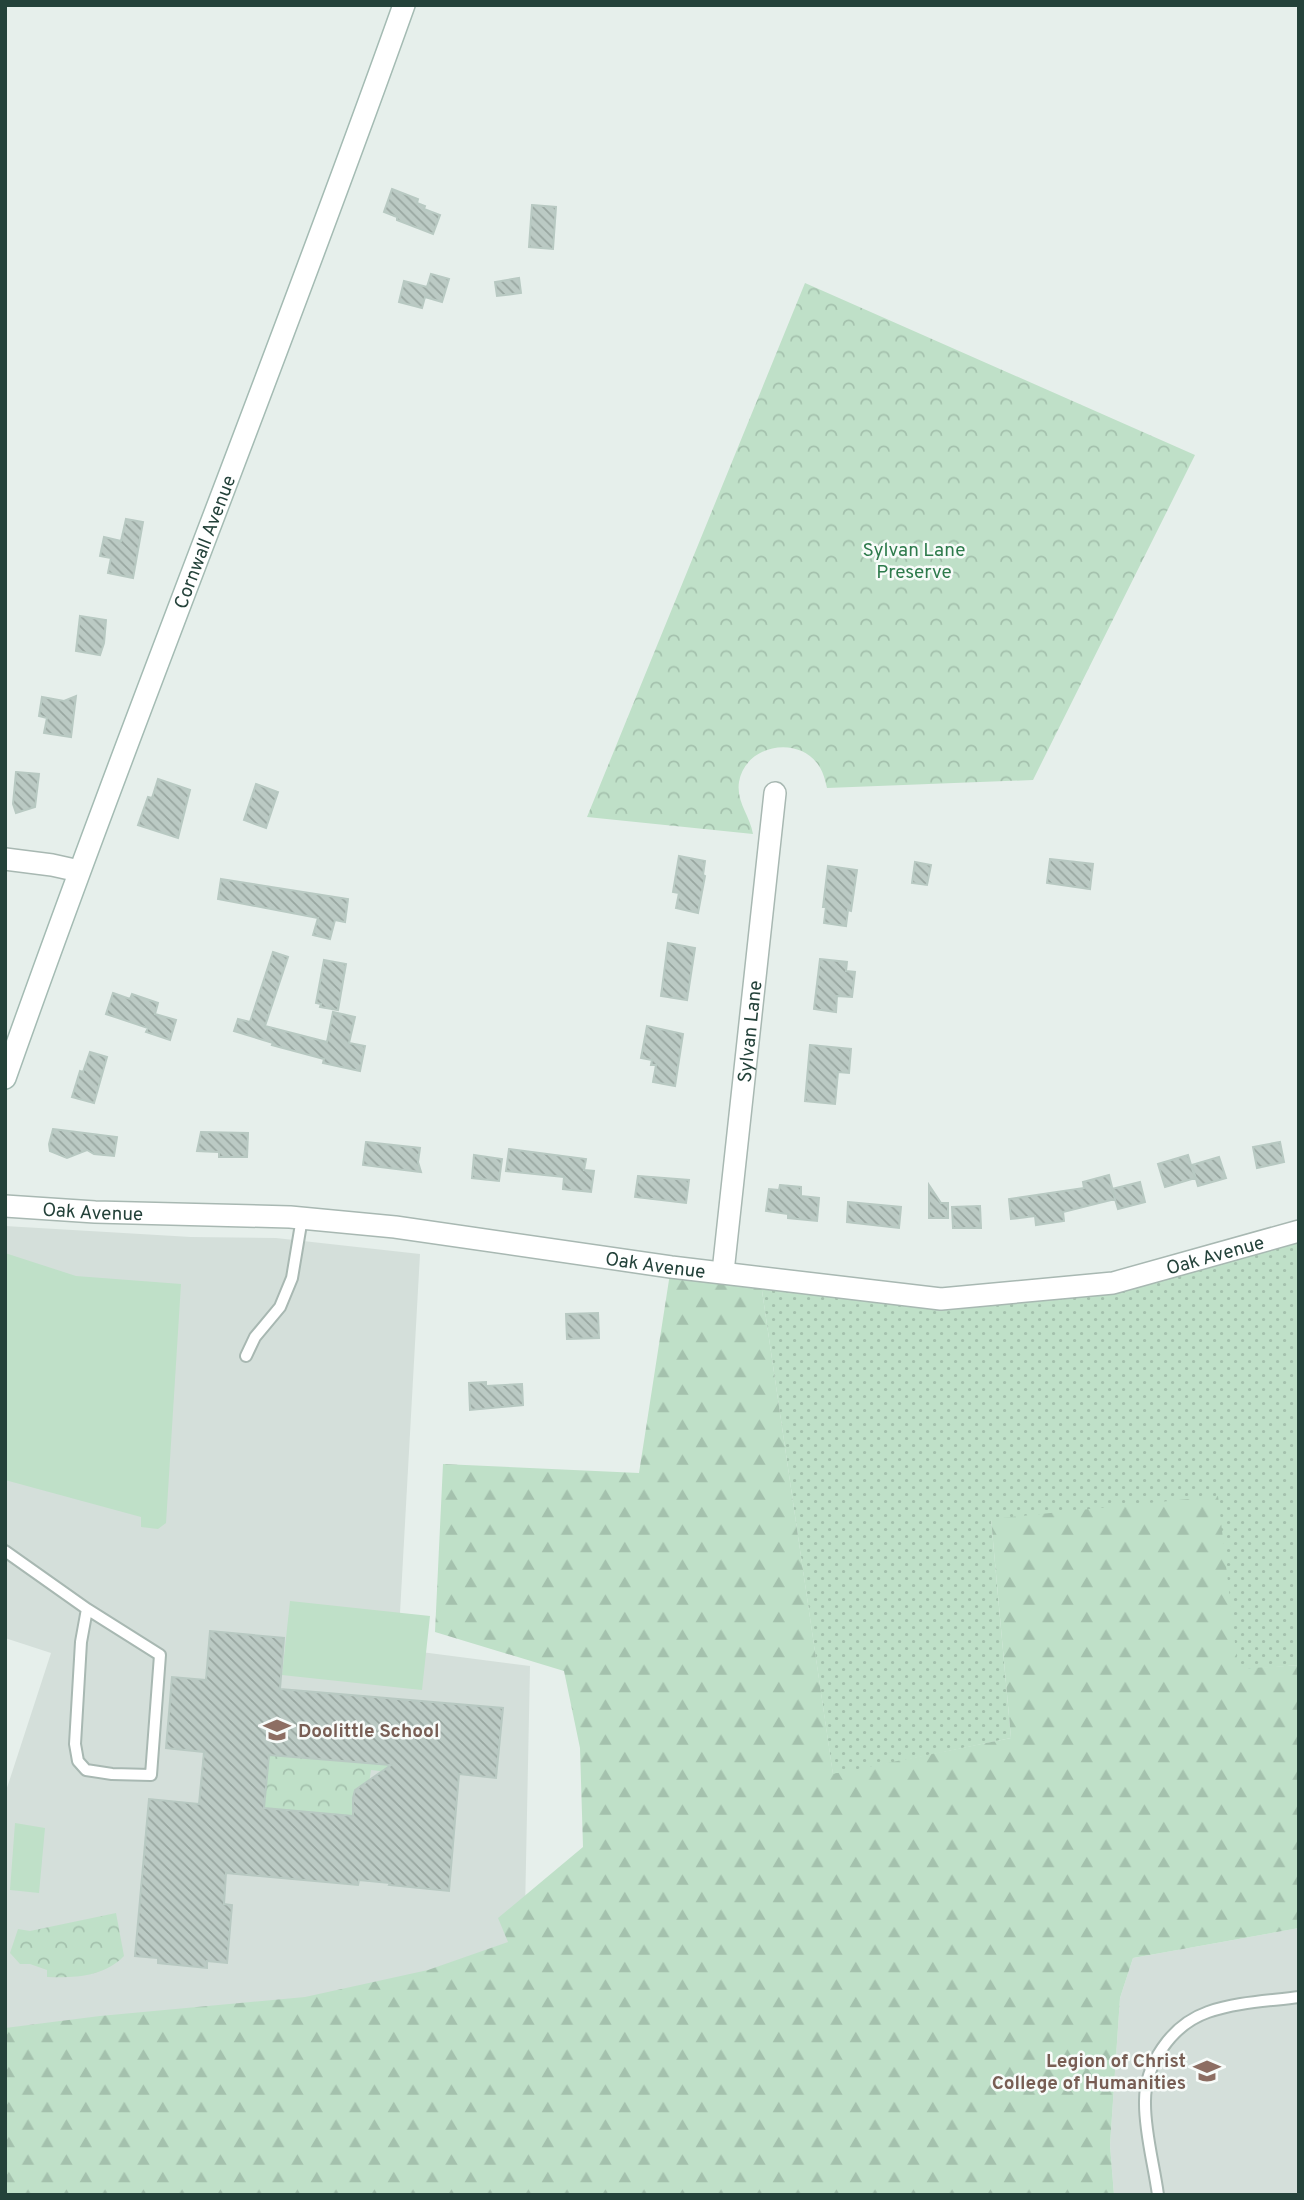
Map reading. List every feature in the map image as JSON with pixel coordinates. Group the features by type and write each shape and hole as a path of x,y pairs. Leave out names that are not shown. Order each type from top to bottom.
{"street":[{"name":"Cornwall Avenue","path":"5,1078 79,872 236,462 404,5"},
{"name":"Sylvan Lane","path":"723,1272 775,793"},
{"path":"5,859 52,865 79,872"},
{"name":"Oak Avenue","path":"5,1206 95,1212 302,1218 395,1227 671,1267 941,1299 1113,1283 1299,1231"}],"lane":[{"path":"246,1356 256,1337 281,1307 292,1278 302,1218"},
{"path":"5,1551 87,1609 160,1655 151,1775 86,1770 78,1761 75,1744 76,1711 81,1642 87,1609"},
{"path":"1158,2195 1144,2103 1147,2081 1154,2062 1166,2043 1181,2027 1207,2012 1299,1997"}],"shaded area":[{"name":"Doolittle School","path":"5,1226 191,1237 276,1238 420,1254 398,1649 530,1666 525,1912 648,1945 5,2195 5,1794 51,1653 5,1638"},
{"name":"Legion of Christ College of Humanities","path":"1299,1928 1299,2195 1114,2195 1110,2145 1120,1998 1133,1958"}],"green space":[{"name":"Sylvan Lane Preserve","path":"805,283 1195,455 1033,780 827,788 817,763 808,754 784,747 761,753 743,770 739,782 739,796 753,834 587,817"},
{"path":"1299,1231 1299,1665 1238,1670 991,1519 1011,1738 833,1775 760,1277 941,1299 1113,1283"},
{"path":"5,1253 76,1276 181,1284 166,1523 158,1529 141,1527 141,1517 5,1480"},
{"path":"671,1267 760,1277 833,1774 1011,1738 991,1519 1218,1496 1238,1669 1299,1665 1299,1928 1133,1958 1120,1998 1110,2145 1114,2195 5,2195 5,2028 100,2016 305,1997 428,1970 508,1942 498,1918 583,1847 580,1748 564,1671 435,1632 443,1464 639,1473"},
{"path":"290,1601 430,1616 422,1690 282,1675"},
{"path":"269,1755 389,1765 388,1772 371,1770 369,1784 361,1785 354,1794 354,1805 366,1817 264,1808"},
{"path":"15,1823 45,1828 39,1893 10,1890"},
{"path":"116,1913 124,1956 98,1972 47,1977 47,1970 30,1964 20,1964 10,1953 18,1929 30,1931"}],"building":[{"path":"392,189 418,199 417,203 425,206 424,209 440,215 433,234 384,212"},
{"path":"532,205 556,207 553,249 529,247"},
{"path":"431,274 449,279 442,302 425,297 422,308 399,302 404,281 427,287"},
{"path":"519,278 521,293 497,296 495,282"},
{"path":"126,519 143,522 133,578 108,573 111,558 100,556 104,537 121,541"},
{"path":"80,616 106,620 100,655 76,651"},
{"path":"76,696 71,737 44,733 47,718 39,716 42,697 64,701"},
{"path":"16,772 39,774 35,807 16,813 13,804"},
{"path":"158,779 190,790 178,838 138,825"},
{"path":"256,784 278,792 266,828 244,820"},
{"path":"679,856 705,861 698,913 676,908 679,893 673,892"},
{"path":"1050,859 1093,864 1090,889 1047,883"},
{"path":"915,862 931,865 927,885 912,883"},
{"path":"828,866 857,870 846,926 824,923 826,907 823,907"},
{"path":"221,879 348,899 345,922 335,920 330,939 313,935 318,918 218,899"},
{"path":"668,943 695,948 687,1000 661,996"},
{"path":"273,952 288,957 265,1026 327,1042 333,1012 355,1017 349,1043 365,1046 360,1071 323,1063 324,1059 234,1031 238,1019 250,1022"},
{"path":"820,959 847,962 846,971 855,972 852,997 837,996 836,1012 814,1009"},
{"path":"324,960 346,964 338,1010 320,1007 321,1004 316,1003"},
{"path":"113,993 130,999 132,994 158,1003 155,1014 176,1020 170,1040 146,1032 148,1028 106,1014"},
{"path":"647,1026 683,1034 675,1086 653,1082 656,1065 651,1065 652,1060 641,1058"},
{"path":"810,1045 851,1049 849,1073 838,1072 835,1104 805,1101"},
{"path":"90,1052 107,1057 94,1103 72,1097 80,1071 83,1072"},
{"path":"53,1129 117,1137 114,1156 94,1154 87,1150 67,1158 50,1151"},
{"path":"201,1132 248,1133 247,1157 219,1157 219,1152 197,1151"},
{"path":"366,1142 420,1148 418,1162 421,1172 363,1165"},
{"path":"1280,1142 1284,1162 1257,1168 1253,1147"},
{"path":"509,1149 586,1159 584,1170 594,1171 591,1192 563,1189 564,1177 506,1171"},
{"path":"474,1155 502,1159 499,1181 472,1178"},
{"path":"1188,1155 1195,1178 1165,1187 1158,1164"},
{"path":"1219,1157 1226,1178 1198,1186 1192,1165"},
{"path":"1109,1175 1115,1199 1063,1212 1064,1221 1036,1225 1035,1216 1011,1219 1009,1199 1084,1188 1083,1182"},
{"path":"638,1176 689,1180 686,1203 635,1197"},
{"path":"1140,1182 1145,1202 1118,1209 1112,1189"},
{"path":"780,1185 801,1187 801,1196 819,1198 817,1221 788,1218 788,1214 766,1211 769,1189 779,1190"},
{"path":"929,1185 941,1203 948,1203 948,1218 929,1218"},
{"path":"848,1202 901,1207 899,1228 847,1222"},
{"path":"980,1206 981,1228 953,1228 952,1207"},
{"path":"598,1313 599,1338 567,1339 566,1314"},
{"path":"486,1382 486,1386 522,1384 523,1405 470,1410 469,1383"},
{"path":"210,1631 284,1638 280,1689 503,1708 496,1778 459,1774 449,1891 359,1880 358,1885 226,1873 224,1904 232,1905 227,1963 207,1961 207,1968 158,1963 158,1958 135,1956 149,1799 199,1804 204,1752 166,1748 172,1677 206,1680","holes":["269,1755 391,1765 355,1790 353,1816 264,1808"]}],"place":[{"name":"Doolittle School","path":"277,1730"},
{"name":"Legion of Christ College of Humanities","path":"1207,2071"}]}
